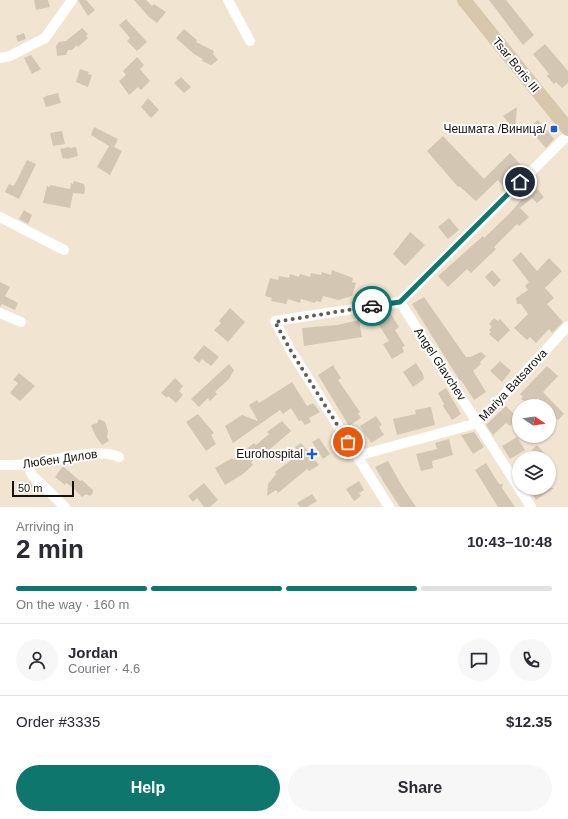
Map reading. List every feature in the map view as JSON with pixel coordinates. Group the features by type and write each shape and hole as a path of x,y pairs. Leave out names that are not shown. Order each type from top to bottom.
{"street":[{"path":"0,58 10,56 45,38 72,0"},
{"path":"228,0 250,41"},
{"name":"Tsar Boris III","path":"464,0 568,129"},
{"path":"389,507 291,351 275,322 400,302 568,135"},
{"path":"0,216 64,250"},
{"name":"Angel Glavchev","path":"400,302 512,477"},
{"path":"0,313 21,322"},
{"name":"Mariya Batsarova","path":"357,456 478,423 568,326"},
{"name":"Любен Дилов","path":"0,465 27,464 97,453 112,454 119,457"},
{"path":"27,464 32,475 65,507"},
{"name":"Angel Glavchev","path":"523,495 531,507"}],"building":[{"path":"34,0 48,0 50,7 36,10"},
{"path":"78,0 86,0 95,10 88,16"},
{"path":"134,0 146,0 152,6 154,4 166,12 157,23 149,17"},
{"path":"489,0 506,0 534,35 523,45"},
{"path":"126,19 147,42 137,51 127,41 130,38 119,25"},
{"path":"82,28 88,34 86,36 88,38 78,47 77,45 72,50 68,50 66,55 57,56 56,46 59,42 66,41"},
{"path":"184,29 197,40 196,42 214,51 213,54 218,60 211,65 202,61 203,59 194,54 176,38"},
{"path":"24,33 26,39 18,42 16,36"},
{"path":"545,44 568,71 568,83 562,88 556,82 554,84 547,76 549,74 533,54"},
{"path":"31,55 41,69 32,74 24,58"},
{"path":"137,57 144,65 140,69 150,81 141,90 138,87 129,95 119,81 126,75 123,71"},
{"path":"80,69 89,72 88,74 92,75 88,87 76,82"},
{"path":"181,77 191,87 184,93 174,83"},
{"path":"58,93 61,103 46,107 43,98"},
{"path":"148,98 159,110 151,118 141,107"},
{"path":"517,107 515,131 503,116"},
{"path":"538,120 554,139 546,148 528,128"},
{"path":"94,127 118,139 114,147 122,151 110,175 97,167 109,146 91,135"},
{"path":"62,131 65,144 53,146 50,133"},
{"path":"443,136 484,179 510,153 521,165 503,186 498,180 476,201 459,186 458,187 427,151"},
{"path":"76,147 78,156 63,159 60,149"},
{"path":"27,160 36,164 19,199 5,192 9,184 13,186 15,184"},
{"path":"74,181 84,184 85,189 84,194 73,193 70,208 43,203 47,186 50,187 50,185 70,189 71,183 73,184"},
{"path":"531,182 544,197 537,203 532,198 520,208 529,217 519,226 517,224 494,247 496,249 471,273 467,269 448,287 438,276 483,236 484,238 508,215 525,196 521,191"},
{"path":"24,210 32,215 28,224 19,219"},
{"path":"449,218 459,230 448,239 438,227"},
{"path":"410,232 425,245 405,266 393,254"},
{"path":"521,252 537,271 549,258 562,271 545,288 554,298 547,304 563,322 552,333 549,329 536,343 530,337 527,340 514,328 528,314 521,304 517,304 516,298 528,290 525,286 529,282 512,260"},
{"path":"332,270 353,278 352,282 356,283 352,296 338,300 323,296 321,302 316,301 315,303 301,299 300,303 288,299 286,304 271,301 272,298 265,296 270,278 278,280 279,276 289,278 290,274 299,277 300,274 310,277 311,273 321,275 322,272 331,275"},
{"path":"492,270 501,280 494,287 485,277"},
{"path":"0,282 10,287 5,296 18,303 15,310 2,304 0,307"},
{"path":"424,297 466,357 470,357 481,352 486,356 480,362 481,364 473,371 486,392 474,400 461,380 460,381 412,304"},
{"path":"230,308 245,322 228,342 214,330 221,323 219,321"},
{"path":"391,314 399,327 395,330 405,346 402,347 404,352 392,359 383,344 389,341 377,322"},
{"path":"494,318 498,321 500,319 510,330 498,342 489,334 491,332 489,330 492,327 489,324"},
{"path":"359,320 362,337 304,346 302,328 337,325"},
{"path":"204,345 219,357 211,366 202,359 199,363 193,358"},
{"path":"500,361 511,371 502,382 490,371"},
{"path":"416,363 423,374 424,379 413,387 403,372"},
{"path":"229,364 234,370 229,379 215,392 217,394 210,401 208,398 199,407 191,399"},
{"path":"333,365 341,378 338,380 360,412 358,413 361,418 349,426 318,375"},
{"path":"547,366 558,376 543,392 550,399 521,399 523,397 520,394"},
{"path":"19,373 35,386 20,401 10,393 18,383 13,380"},
{"path":"175,378 183,386 179,391 183,395 176,403 168,396 167,398 161,393"},
{"path":"292,382 307,406 313,403 320,412 309,418 311,422 305,425 301,420 299,421 291,408 283,414 280,410 233,443 225,426 242,415 258,421 249,405 257,400 259,403"},
{"path":"446,388 461,414 452,420 443,406 444,404 438,393"},
{"path":"506,406 512,412 512,424 510,426 506,423 493,435 486,425"},
{"path":"556,406 564,414 558,420 556,418"},
{"path":"431,407 435,425 397,435 393,419 416,414 415,410"},
{"path":"198,414 214,433 211,435 216,444 206,451 186,422"},
{"path":"376,416 382,425 379,427 384,435 371,443 360,426"},
{"path":"99,419 105,422 108,431 107,437 109,441 102,445 95,435 91,425 97,423"},
{"path":"282,421 291,431 262,456 261,454 251,462 253,465 243,474 225,485 215,468 232,458 233,460 254,443 256,445 269,434 267,432"},
{"path":"474,432 484,447 473,454 461,435"},
{"path":"319,438 330,454 323,459 312,442"},
{"path":"449,439 453,455 432,461 433,468 421,471 416,454 437,449 435,443"},
{"path":"512,440 512,443 521,443 525,450 512,451 512,458 510,459 502,446"},
{"path":"301,443 319,465 309,471 307,469 278,493 276,490 267,496 268,484 276,474 275,472 290,461 292,456 298,452 295,447"},
{"path":"537,445 542,451 531,451"},
{"path":"388,461 416,507 400,507 385,484 375,467"},
{"path":"486,463 499,484 503,484 502,488 515,507 498,507 475,470"},
{"path":"63,466 93,490 93,493 90,496 86,494 82,497 72,487 66,483 65,485 55,477"},
{"path":"359,481 364,490 359,493 361,496 354,501 346,489"},
{"path":"29,482 33,486 26,493 22,488"},
{"path":"204,483 218,500 210,507 204,507 197,498 193,502 188,496"},
{"path":"312,494 317,501 307,507 300,507 297,503"},
{"path":"533,495 544,495 536,500"}],"way so far":[{"path":"348,442 291,351 275,322 372,306"}],"place":[{"name":"Чешмата /Виница/","path":"554,129"},
{"name":"Eurohospital","path":"312,454"}],"route":[{"path":"372,306 400,302 520,182"}]}
